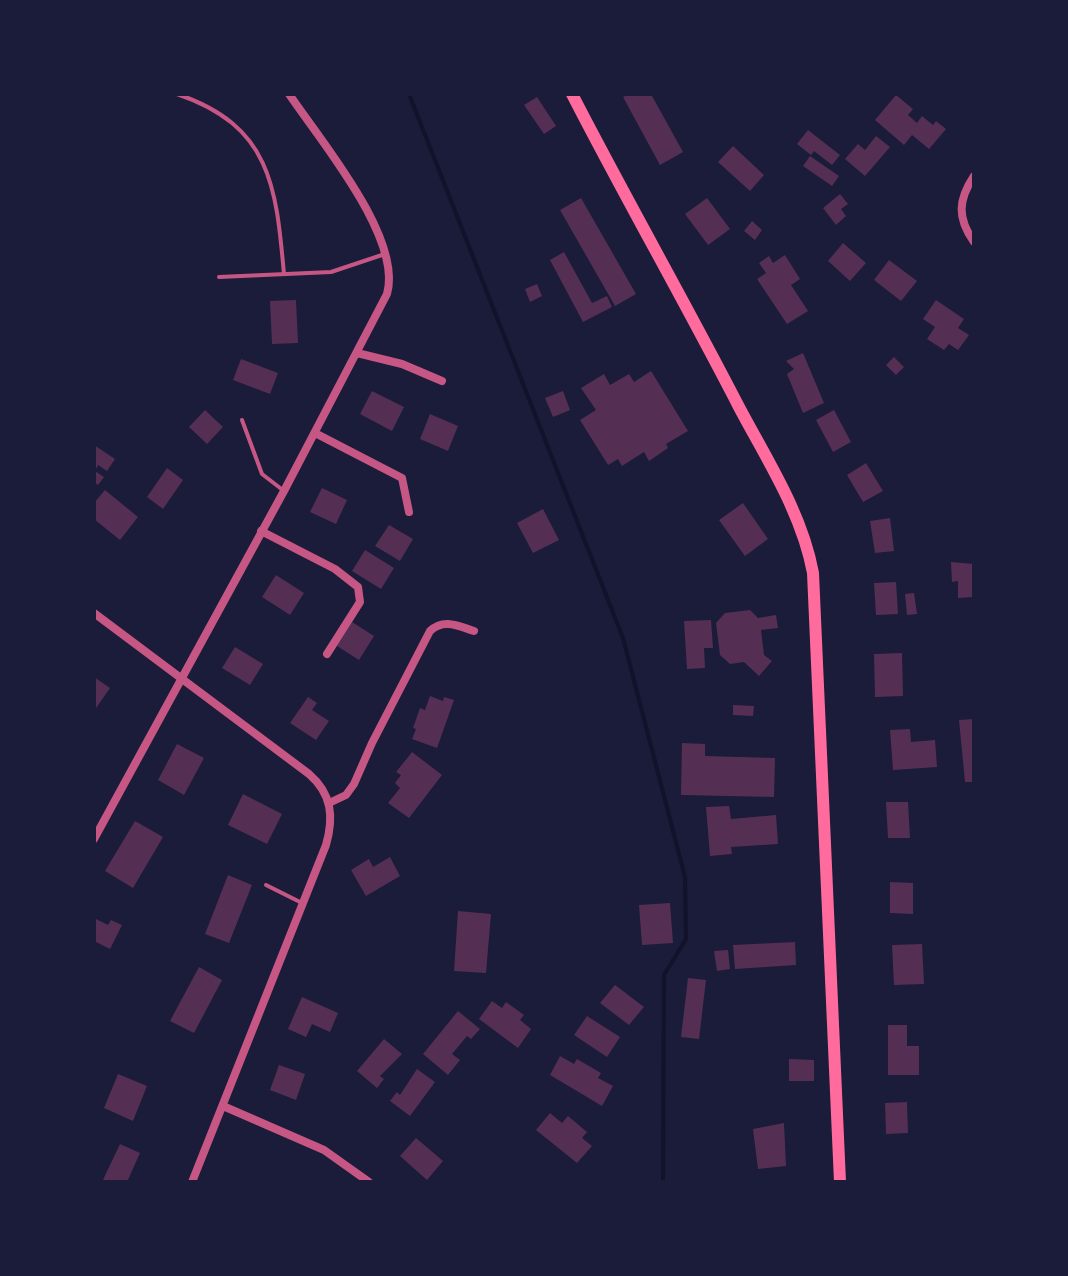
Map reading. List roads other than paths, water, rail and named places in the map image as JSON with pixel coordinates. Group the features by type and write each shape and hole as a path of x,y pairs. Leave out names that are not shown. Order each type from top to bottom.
{"main road":[{"path":"572,94 717,363 794,512 807,545 813,573 840,1182"}],"street":[{"path":"94,839 284,491 387,294 390,281 386,254 369,213 289,94"},
{"path":"974,176 962,199 960,214 974,242"},
{"path":"357,353 402,364 442,381"},
{"path":"315,433 402,478 409,512"},
{"path":"261,531 335,569 358,587 360,602 327,654"},
{"path":"94,613 309,774 326,792 329,803 330,832 304,904 192,1182"},
{"path":"329,803 346,795 354,784 430,631 448,623 474,631"},
{"path":"223,1106 324,1150 369,1182"}],"lane":[{"path":"177,94 225,116 247,136 255,149 274,193 284,274"},
{"path":"219,277 338,270 386,254"},
{"path":"242,420 262,474 284,491"},
{"path":"266,885 304,904"}],"waterway":[{"path":"409,94 623,638 685,877 686,939 664,975 663,1182"}]}
